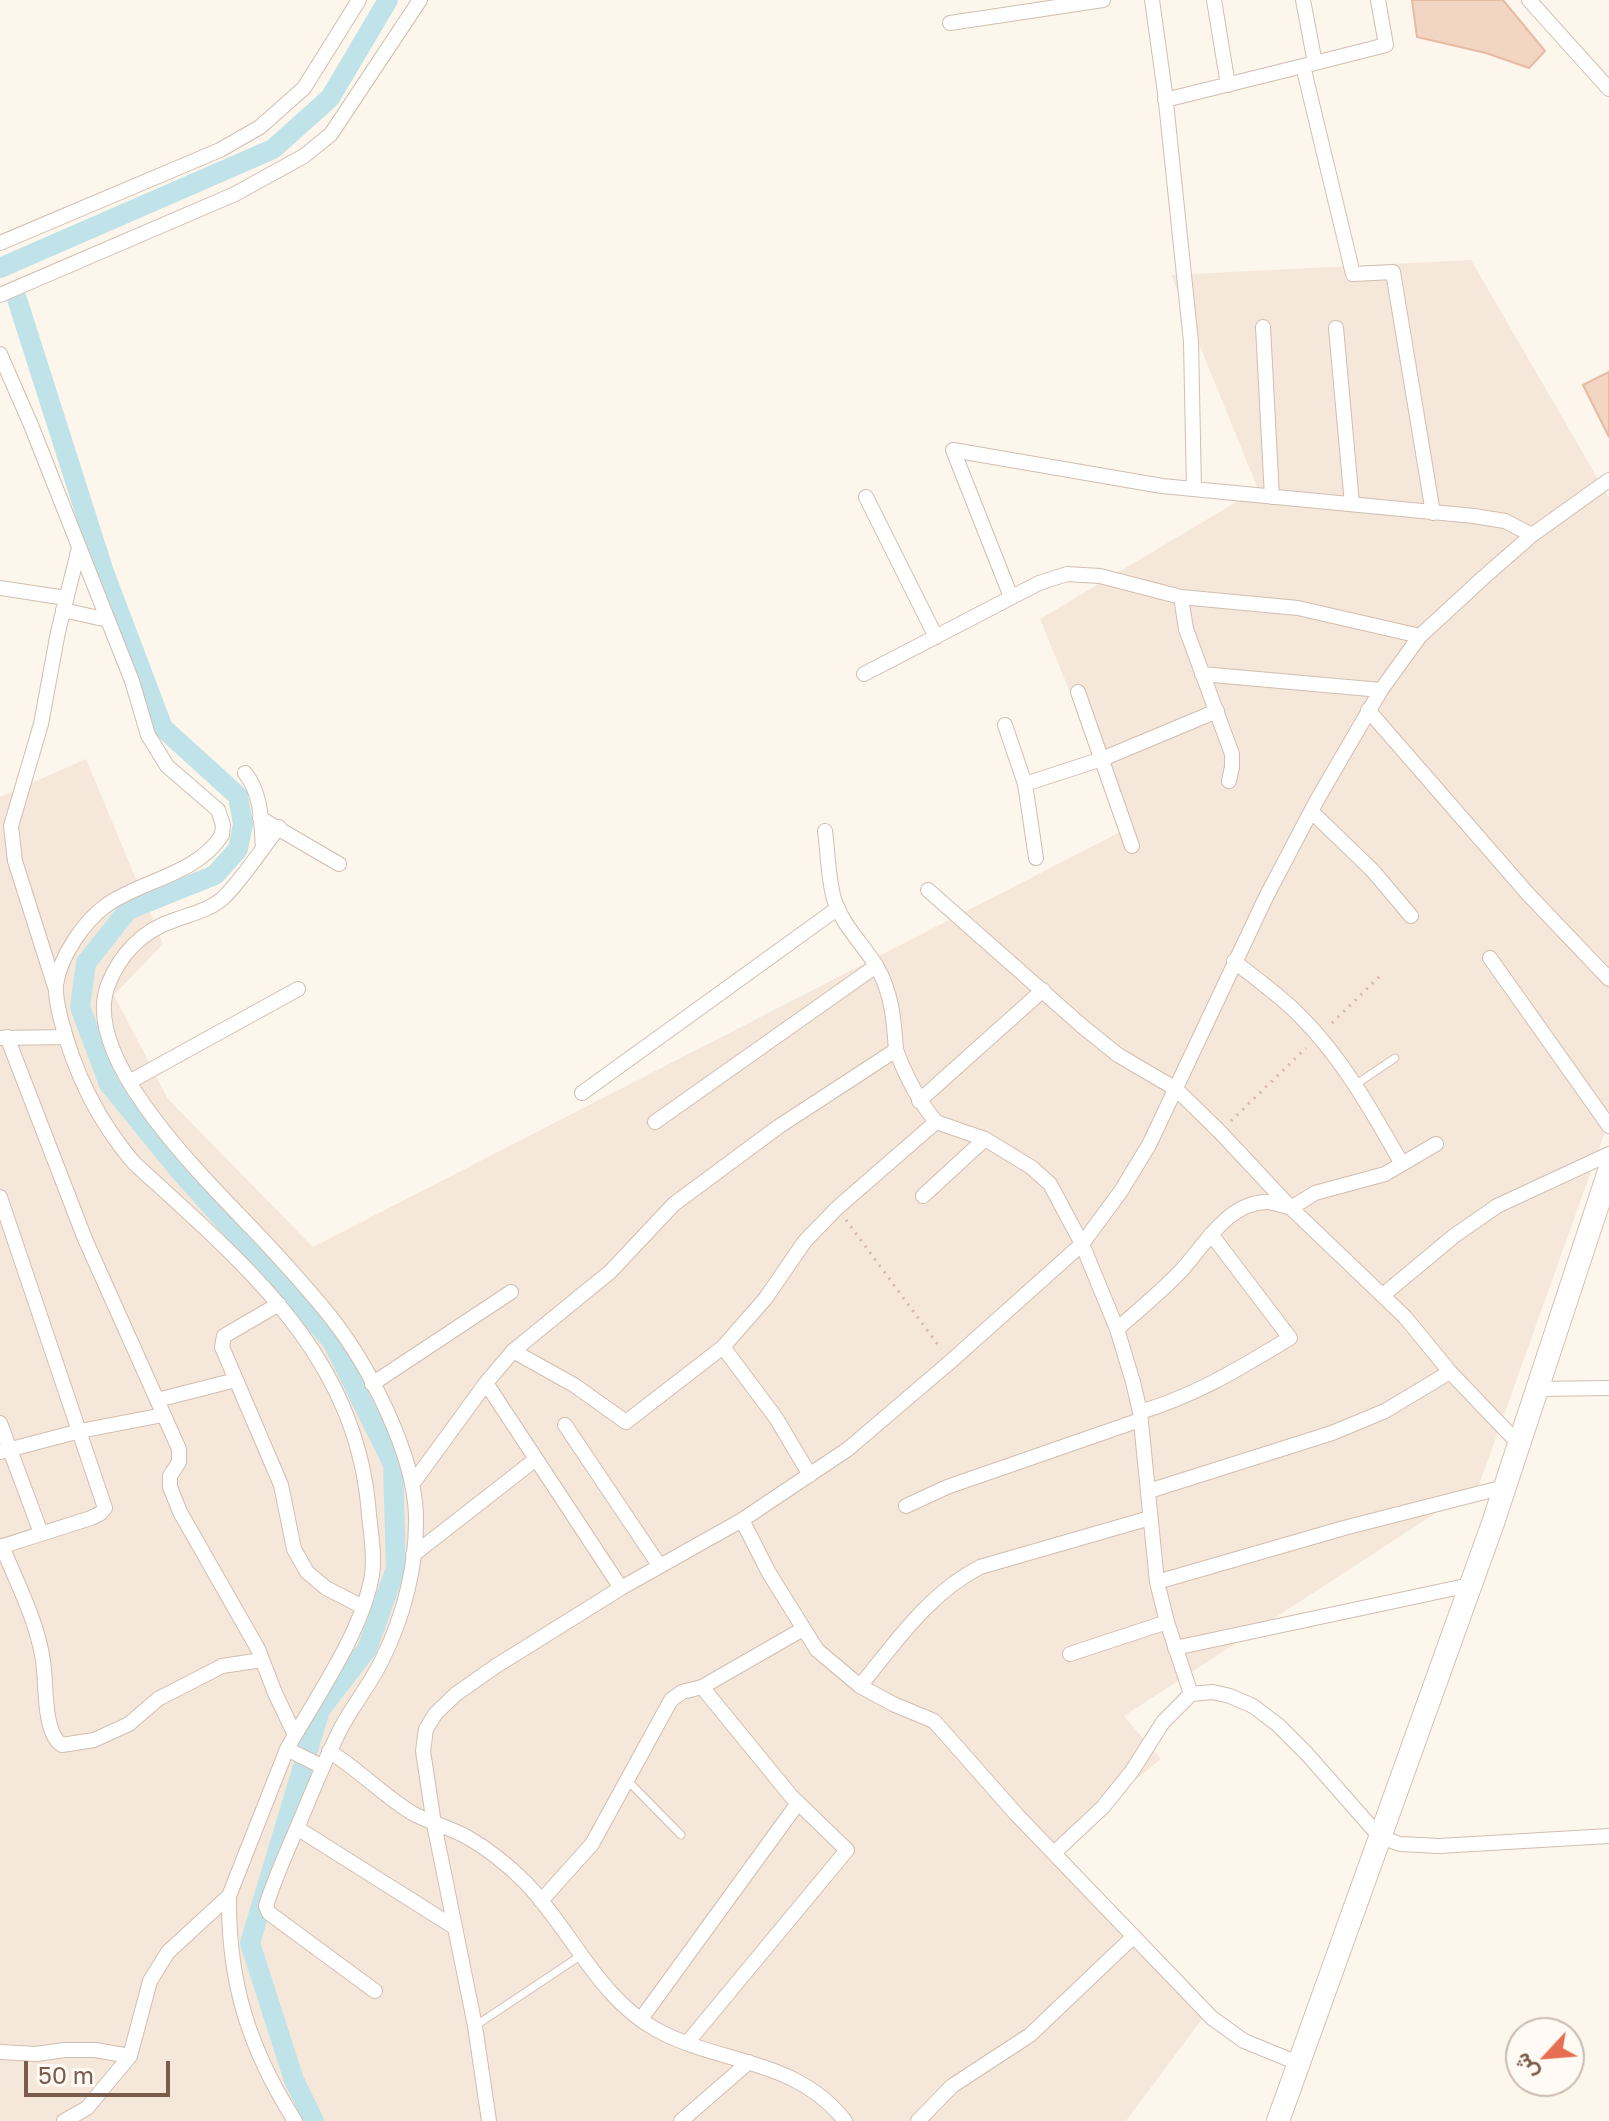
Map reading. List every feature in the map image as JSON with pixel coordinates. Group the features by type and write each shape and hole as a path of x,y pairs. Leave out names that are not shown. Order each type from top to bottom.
{"main road":[{"path":"1278,2121 1470,1585 1609,1171"}],"street":[{"path":"0,243 220,150 247,135 304,88 359,0"},
{"path":"0,295 235,194 304,156 331,134 420,0"},
{"path":"950,23 1103,0"},
{"path":"1152,0 1191,342 1194,489"},
{"path":"1214,0 1228,85"},
{"path":"1303,0 1309,64 1353,274 1393,272 1433,513"},
{"path":"1165,100 1386,45 1378,0"},
{"path":"1529,0 1609,89"},
{"path":"1263,327 1272,497"},
{"path":"1336,328 1352,504"},
{"path":"0,354 132,681 148,735 156,750 178,776 218,810 223,825 222,835 204,857 105,906 73,942 63,960 55,987"},
{"path":"1011,597 953,450 1194,489 1505,521 1532,535"},
{"path":"489,2121 475,2026 434,1824 423,1751 426,1729 436,1713 456,1694 496,1666 659,1565 742,1520 810,1475 878,1425 1082,1244 1135,1170 1234,961 1312,812 1381,690 1420,636 1532,535 1609,480"},
{"path":"866,497 936,637"},
{"path":"64,2121 87,2108 130,2056 150,1981 168,1952 229,1896 295,1735 318,1697 363,1607 372,1574 367,1482 343,1401 315,1353 279,1304 257,1278 134,1163 118,1145 88,1096 66,1037 55,987 6,834 41,724 79,548"},
{"path":"864,674 1039,583 1067,574 1119,580 1181,597 1298,608 1420,636"},
{"path":"0,588 65,604 108,620"},
{"path":"1181,597 1186,629 1232,754 1229,781"},
{"path":"1202,674 1381,690"},
{"path":"1078,692 1132,846"},
{"path":"1368,710 1528,894 1609,979"},
{"path":"1025,784 1102,759 1217,711"},
{"path":"1005,725 1025,784 1036,858"},
{"path":"245,773 254,784 263,848"},
{"path":"1312,812 1373,871 1411,916"},
{"path":"260,818 339,864"},
{"path":"279,827 223,898 202,911 150,929 121,961 107,988 104,1011 109,1034 129,1082 185,1158 266,1243 334,1321 390,1417 413,1483 416,1517 404,1609 382,1661 320,1766 267,1908 269,1913 375,1991"},
{"path":"825,831 830,878 838,908 886,986 894,1015 896,1050 919,1101 936,1122 985,1139 1031,1167 1050,1184 1082,1244 1126,1356 1140,1416 1157,1582 1191,1694"},
{"path":"928,890 1118,1055 1176,1089 1291,1208 1422,1335 1450,1372 1519,1444"},
{"path":"582,1093 838,908"},
{"path":"1490,958 1609,1126"},
{"path":"1234,961 1292,1008 1319,1036 1355,1085 1402,1164"},
{"path":"655,1122 876,966"},
{"path":"129,1082 298,989"},
{"path":"919,1101 1043,990"},
{"path":"66,1037 4,1037 85,1239 179,1449 179,1462 170,1476 170,1487 180,1512 262,1660 295,1735"},
{"path":"413,1483 513,1351 610,1272 674,1204 778,1127 896,1050"},
{"path":"513,1351 574,1385 626,1422 723,1347 765,1299 805,1241 837,1208 936,1122"},
{"path":"923,1196 985,1139"},
{"path":"1117,1329 1180,1272 1211,1234 1233,1214 1267,1202 1291,1208 1315,1193 1385,1174 1436,1144"},
{"path":"1383,1295 1454,1236 1497,1206 1609,1154"},
{"path":"0,1197 105,1508 91,1518 1,1547 41,1645 45,1697 53,1735 62,1745 94,1740 129,1724 158,1699 222,1666 262,1660"},
{"path":"906,1506 947,1487 1179,1400 1212,1385 1290,1338 1211,1234"},
{"path":"372,1384 511,1292"},
{"path":"279,1304 222,1339 222,1347 281,1485 294,1549 307,1572 326,1588 363,1607"},
{"path":"723,1347 776,1418 810,1475"},
{"path":"1149,1491 1332,1433 1385,1411 1450,1372"},
{"path":"157,1400 236,1380"},
{"path":"486,1383 621,1588"},
{"path":"1537,1389 1609,1388"},
{"path":"5,1451 80,1431 163,1415"},
{"path":"0,1423 5,1451 41,1533"},
{"path":"565,1425 659,1565"},
{"path":"413,1555 536,1459"},
{"path":"1157,1582 1344,1528 1504,1487"},
{"path":"860,1686 928,1604 962,1576 980,1567 1150,1518"},
{"path":"742,1520 803,1629 817,1650 834,1667 893,1704 934,1721 1054,1853 1227,2031 1298,2063"},
{"path":"1175,1648 1470,1585"},
{"path":"1070,1654 1167,1622"},
{"path":"541,1901 592,1844 671,1700 682,1692 702,1687 803,1629"},
{"path":"687,2043 847,1850 798,1803 702,1687"},
{"path":"1054,1853 1103,1807 1132,1771 1163,1722 1191,1694 1213,1692 1253,1706 1278,1725 1380,1837 1400,1844 1439,1846 1609,1836"},
{"path":"291,1750 320,1766"},
{"path":"329,1751 399,1804 434,1824 468,1838 500,1860 526,1883 580,1956 641,2019 687,2043 784,2073 825,2099 845,2121"},
{"path":"641,2019 798,1803"},
{"path":"297,1828 454,1927"},
{"path":"229,1896 231,1959 249,2030 257,2055 295,2121"},
{"path":"918,2121 952,2086 1030,2035 1134,1936"},
{"path":"0,2052 36,2054 95,2050 130,2056"},
{"path":"681,2121 749,2062"}],"lane":[{"path":"1355,1085 1395,1058"},
{"path":"627,1780 681,1835"},
{"path":"475,2026 580,1956"}],"path":[{"path":"1220,1132 1382,974"},
{"path":"837,1208 950,1362"}],"shaded area":[{"path":"1471,260 1609,498 1609,1121 1479,1485 1124,1716 1161,1759 1051,1849 1211,2007 1126,2121 0,2121 0,797 86,759 163,944 114,995 168,1099 313,1247 1126,829 1040,619 1258,489 1171,275"}],"building":[{"path":"1412,0 1503,0 1545,51 1529,68 1486,53 1417,37"},
{"path":"1609,372 1609,437 1583,385"}],"waterway":[{"path":"0,268 273,149 330,98 388,0"},
{"path":"17,299 104,572 163,728 238,796 243,824 238,849 215,875 128,910 86,963 80,1007 109,1084 179,1170 332,1341 393,1464 396,1568 367,1649 320,1710 250,1943 294,2080 314,2121"}]}
